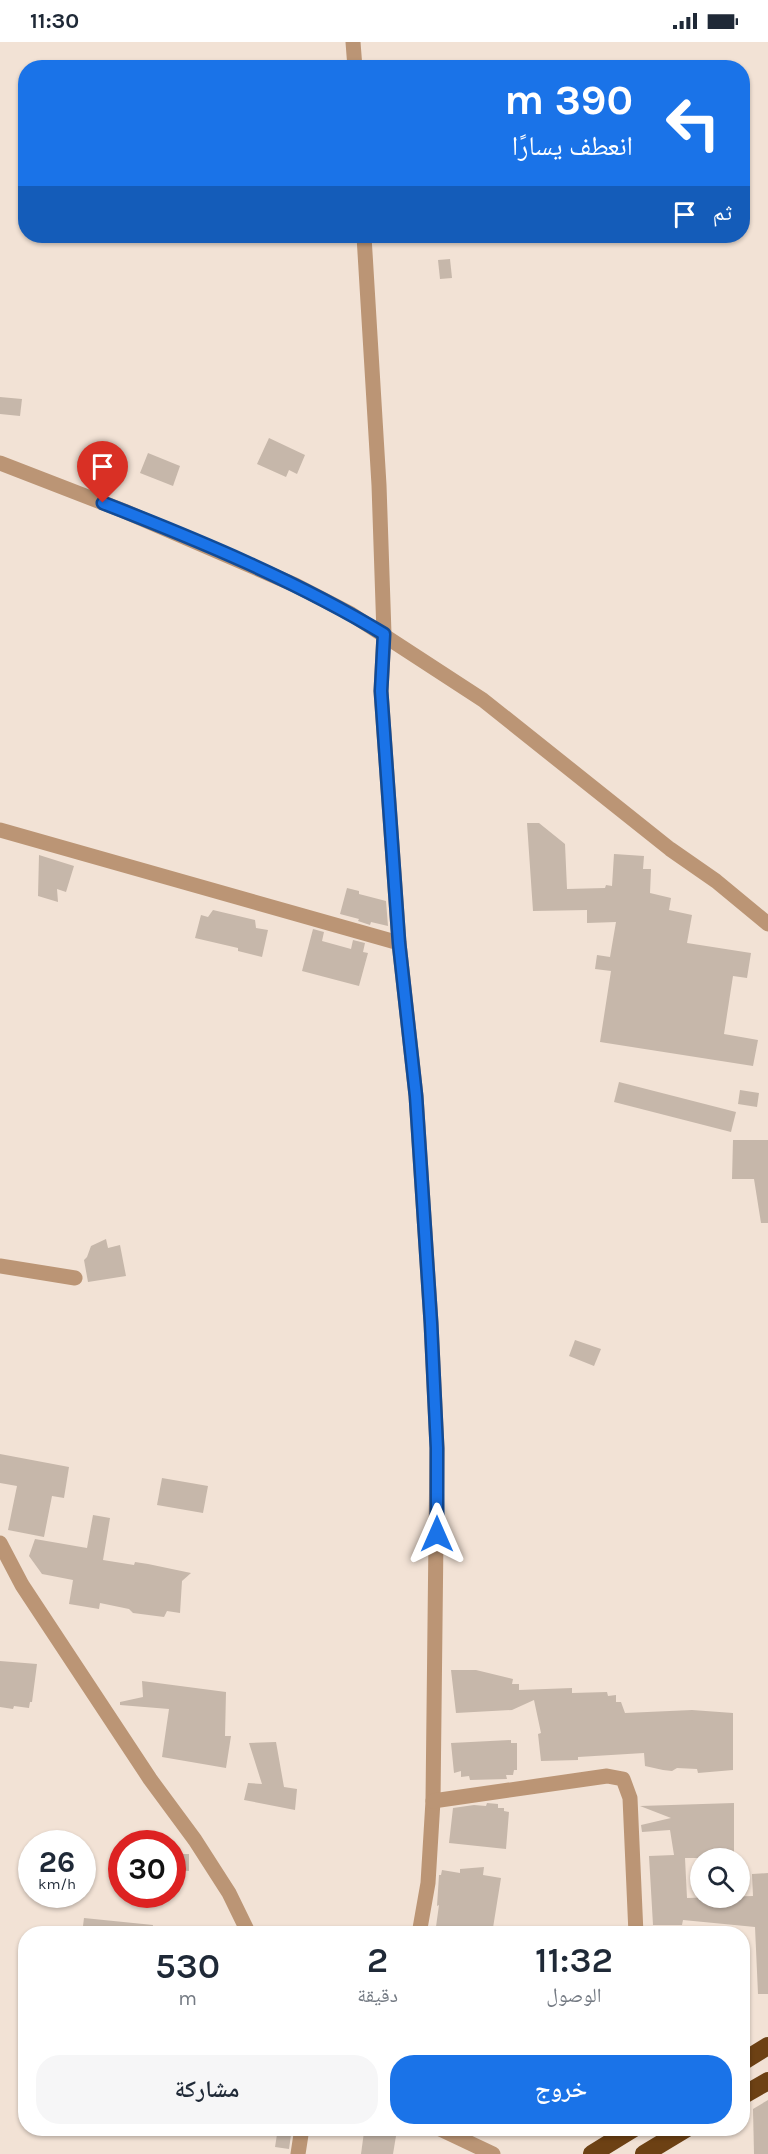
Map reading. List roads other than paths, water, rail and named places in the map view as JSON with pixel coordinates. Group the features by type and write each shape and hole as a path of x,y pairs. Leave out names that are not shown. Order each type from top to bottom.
{"highway":[{"path":"750,2057 768,2046"},
{"path":"750,2091 768,2080"},
{"path":"592,2154 621,2136"},
{"path":"644,2154 674,2136"}],"street":[{"path":"353,42 354,60"},
{"path":"364,243 379,485 384,634 381,691 399,943 416,1096 437,1448 433,1802 428,1883 420,1926"},
{"path":"0,463 124,511 295,585 351,614 483,700 768,924"},
{"path":"0,830 399,943"},
{"path":"0,1266 75,1278"},
{"path":"0,1543 28,1594 150,1779 218,1875 245,1926"},
{"path":"433,1802 607,1776 623,1779 630,1798 636,1926"},
{"path":"298,2154 301,2136"},
{"path":"455,2136 493,2154"}]}
